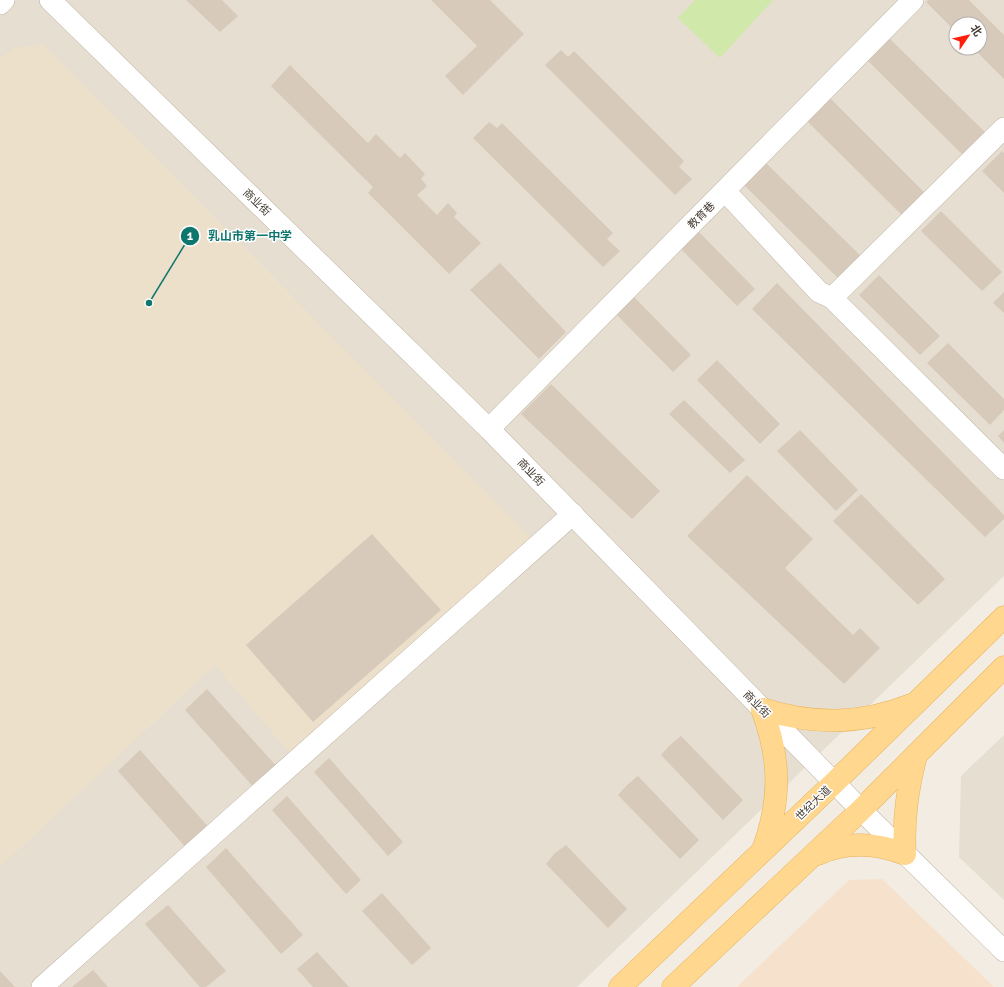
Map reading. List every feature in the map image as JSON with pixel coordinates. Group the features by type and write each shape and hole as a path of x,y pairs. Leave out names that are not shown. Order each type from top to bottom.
{"main road":[{"name":"世纪大道","path":"620,987 763,852 1004,617"},
{"path":"673,987 861,810 1004,667"},
{"path":"762,709 803,720 824,722 848,721 879,716 916,703"},
{"path":"762,709 774,747 777,786 772,823 763,852"},
{"path":"810,858 831,849 853,844 881,846 905,854 904,834 906,795 916,755"}],"street":[{"path":"0,4 4,0"},
{"name":"商业街","path":"50,0 489,429 861,810 1004,951"},
{"name":"教育巷","path":"489,429 913,0"},
{"path":"832,298 1004,128"},
{"path":"725,191 820,292 832,298 1004,469"},
{"path":"42,987 573,514"}],"shaded area":[{"path":"0,0 1004,0 1004,576 577,987 0,987"},
{"path":"43,44 539,546 294,758 215,665 0,867 0,59 13,48"},
{"path":"1004,735 1004,900 959,857 961,776"},
{"path":"882,879 994,987 737,987 849,880"}],"green space":[{"path":"695,0 773,0 720,58 678,18"}],"building":[{"path":"186,0 222,0 238,16 220,32"},
{"path":"431,0 490,0 524,34 463,95 445,76 477,46"},
{"path":"928,0 969,0 985,16 948,16 948,24 926,2"},
{"path":"988,19 1004,35 1004,79 981,56 988,56"},
{"path":"888,37 993,140 970,162 866,59"},
{"path":"561,50 568,57 574,51 684,161 679,167 692,179 675,195 545,65"},
{"path":"290,65 368,143 376,134 400,158 405,153 425,174 421,179 427,186 417,195 437,215 448,203 457,213 454,217 481,243 449,274 368,193 373,187 271,86"},
{"path":"830,98 934,202 911,224 807,121"},
{"path":"489,122 497,128 502,123 613,233 607,239 620,251 603,267 473,138"},
{"path":"1002,151 1004,153 1004,193 982,171"},
{"path":"766,163 871,266 848,288 744,185"},
{"path":"941,211 1002,272 982,291 921,231"},
{"path":"697,230 755,289 737,306 679,247"},
{"path":"500,263 566,332 539,359 470,290"},
{"path":"879,275 940,336 920,355 859,295"},
{"path":"777,283 1004,515 1004,519 985,537 752,309"},
{"path":"1004,292 1004,313 993,303"},
{"path":"633,296 691,355 673,372 615,313"},
{"path":"948,343 1004,399 1004,410 990,425 927,363"},
{"path":"717,360 780,424 760,444 697,380"},
{"path":"551,384 660,491 632,519 521,414"},
{"path":"684,400 745,460 730,473 669,414"},
{"path":"800,430 858,490 836,511 777,451"},
{"path":"1004,430 1004,443 998,436"},
{"path":"747,475 813,539 785,568 853,635 860,628 880,648 844,684 687,536"},
{"path":"861,494 945,579 918,605 833,521"},
{"path":"372,534 441,610 313,722 246,645"},
{"path":"207,689 279,769 256,790 185,710"},
{"path":"681,736 743,800 723,820 661,755"},
{"path":"140,750 212,831 189,851 118,771"},
{"path":"329,758 403,842 388,856 314,772"},
{"path":"638,776 699,840 680,859 618,795"},
{"path":"287,796 361,880 346,894 272,810"},
{"path":"566,845 627,909 608,928 546,864 554,854"},
{"path":"226,848 303,935 281,954 206,867"},
{"path":"382,893 431,948 412,965 362,911"},
{"path":"168,905 226,971 206,987 200,987 145,924"},
{"path":"317,952 349,987 313,987 297,969"},
{"path":"93,970 108,987 72,987"},
{"path":"0,971 15,987 0,987"}],"place":[{"name":"乳山市第一中学","path":"149,303"}]}
